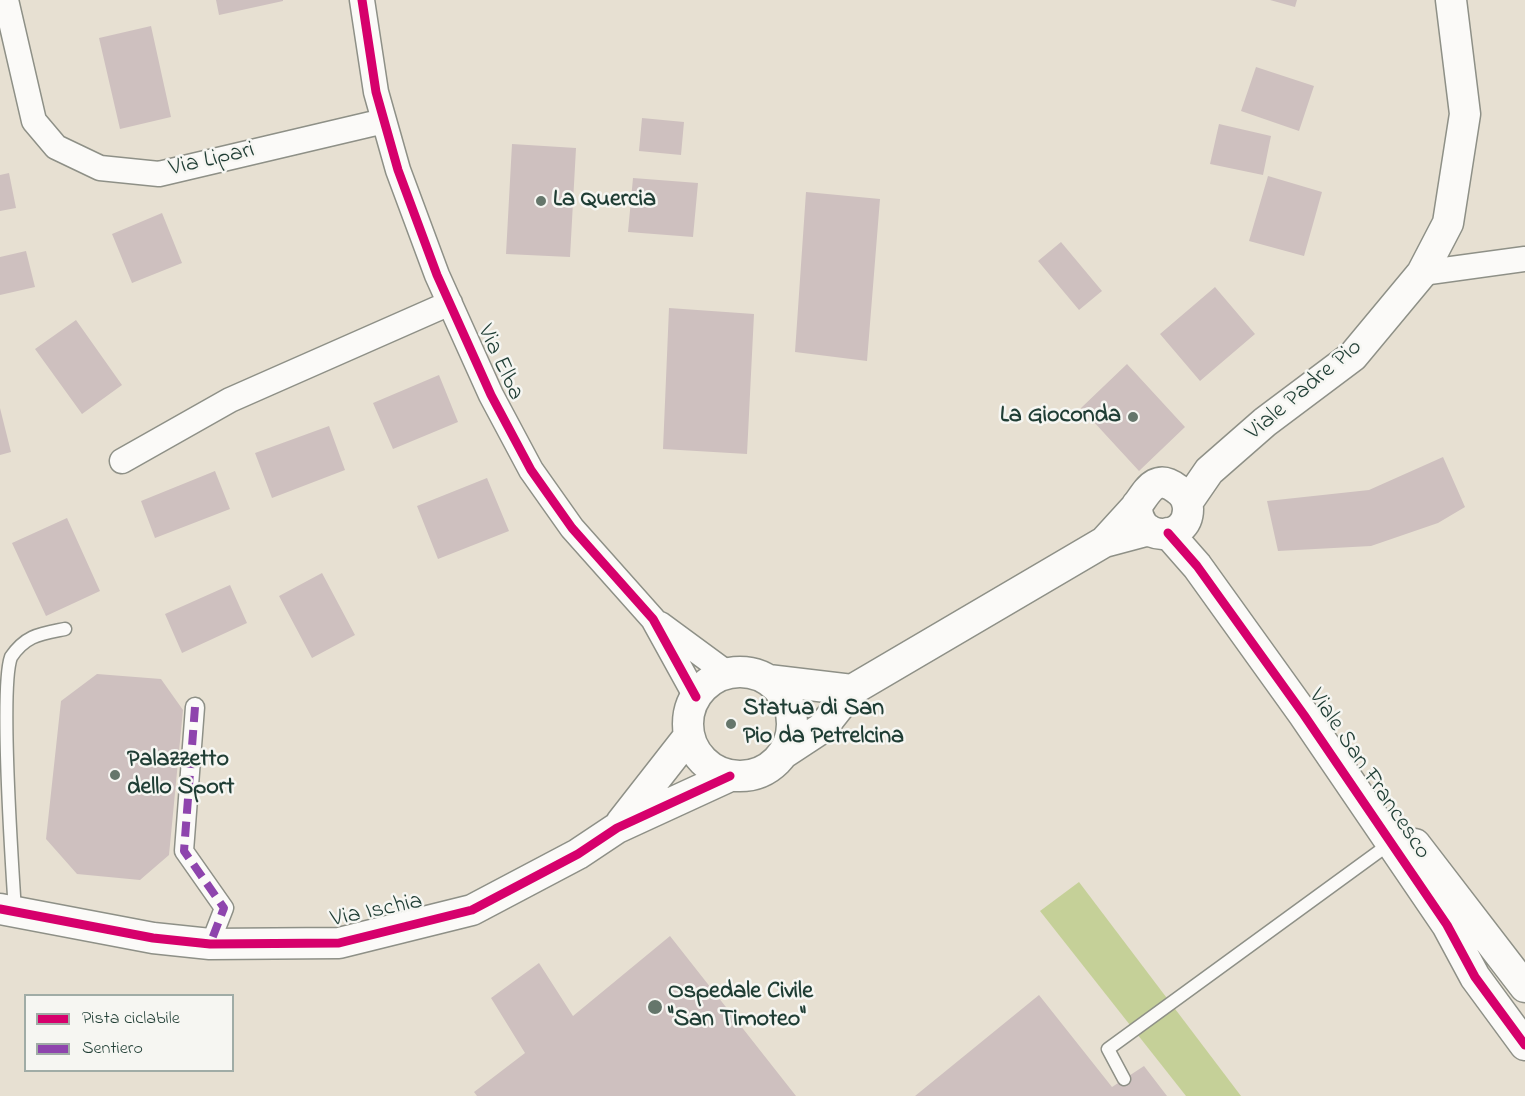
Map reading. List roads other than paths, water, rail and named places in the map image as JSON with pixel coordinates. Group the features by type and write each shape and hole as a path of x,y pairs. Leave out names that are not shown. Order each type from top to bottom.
{"street":[{"name":"Via Lipari","path":"6,0 34,121 56,147 100,168 159,174 384,121"},
{"name":"Via Elba","path":"362,0 376,92 398,170 450,303 490,395 531,470 572,528 653,619 728,674"},
{"name":"Viale Padre Pio","path":"784,753 822,728 852,690 1104,542 1167,512 1265,422 1353,356 1422,273 1448,223 1465,114 1451,0"},
{"path":"1422,273 1525,259"},
{"name":"Via Elba","path":"122,460 230,400 450,303"},
{"name":"Viale San Francesco","path":"1167,512 1197,566 1304,716 1398,838 1525,987"},
{"name":"Via Elba","path":"653,619 696,697"},
{"path":"768,680 787,700 791,713 790,741 784,753 764,771 751,776 730,776 711,768 702,760 689,736 689,716 696,697 715,678 742,672 768,680 852,690"},
{"path":"195,707 184,851 224,908 210,944"},
{"name":"Via Ischia","path":"617,828 689,736"},
{"name":"Via Ischia","path":"8,911 153,938 210,944 339,943 472,910 578,854 617,828 730,776"},
{"name":"Viale San Francesco","path":"1398,838 1475,977 1525,1045"}],"lane":[{"path":"8,911 0,703 9,659 27,638 65,629"},
{"path":"1124,1079 1108,1049 1398,838"}],"place":[{"name":"La Quercia","path":"541,201"},
{"name":"La Gioconda","path":"1133,417"},
{"name":"Statua di San Pio da Petrelcina","path":"731,724"},
{"name":"Palazzetto dello Sport","path":"115,775"},
{"name":"Ospedale Civile \"San Timoteo\"","path":"655,1007"}]}
